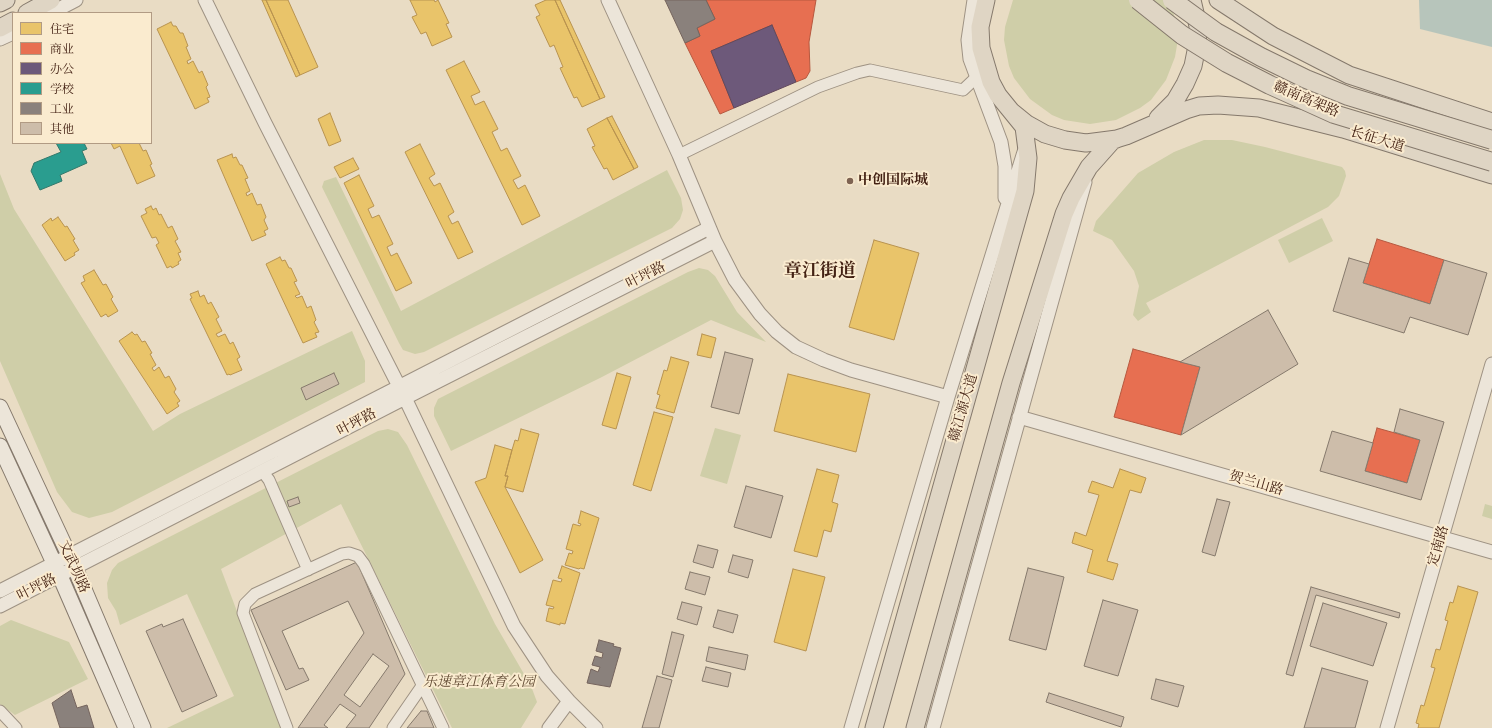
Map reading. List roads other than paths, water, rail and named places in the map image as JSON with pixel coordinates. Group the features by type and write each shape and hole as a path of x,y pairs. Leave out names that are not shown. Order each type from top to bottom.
{"highway":[{"name":"赣南高架路","path":"1138,0 1182,35 1227,62 1270,85 1334,114 1490,171"},
{"name":"赣南高架路","path":"1172,0 1216,32 1261,57 1306,79 1348,96 1492,140"}],"main road":[{"path":"0,3 6,0"},
{"path":"29,12 51,0"},
{"path":"986,0 980,27 981,73 1011,111 1027,124 1045,134 1065,140 1086,143 1106,142 1126,136"},
{"path":"915,728 1011,383 1064,214 1071,198 1089,167 1113,140 1145,127 1161,115 1175,101 1193,66 1197,46 1198,26 1192,0"},
{"path":"1218,0 1273,36 1349,75 1492,122"},
{"path":"0,28 12,22"},
{"name":"赣江源大道","path":"874,728 1022,207 1027,175 1024,127 998,94"},
{"name":"长征大道","path":"1145,127 1199,106 1218,105 1258,108 1343,129 1490,171"},
{"name":"文武坝路","path":"0,407 72,563 143,728"},
{"name":"文武坝路","path":"0,446 57,570 126,728"}],"street":[{"path":"53,12 76,0"},
{"path":"205,0 265,123 405,398 514,626 547,676 596,728"},
{"path":"608,0 679,155 715,241 735,280 760,314 777,332 796,347 851,370 948,397"},
{"path":"974,0 968,40 970,59 981,73 1001,142 1005,166 1004,214"},
{"path":"0,39 12,33"},
{"path":"679,155 818,87 857,73 870,70 963,90 981,73"},
{"path":"851,728 948,397 1026,142"},
{"path":"933,728 1089,167"},
{"name":"叶坪路","path":"72,563 398,386 709,228"},
{"name":"叶坪路","path":"0,591 57,570 263,472 405,398 715,241"},
{"name":"定南路","path":"1387,728 1492,364"},
{"name":"贺兰山路","path":"1019,417 1492,552"},
{"path":"263,472 269,480 308,570"},
{"path":"288,728 243,613 245,604 249,598 342,554 358,556 364,564 443,728"},
{"name":"叶坪路","path":"0,606 57,570"},
{"path":"394,728 422,686"},
{"path":"549,728 569,701"},
{"path":"0,711 16,728"}],"place":[{"name":"中创国际城","path":"850,181"}],"district":[{"name":"章江街道","path":"820,272"}],"park label":[{"name":"乐速章江体育公园","path":"479,683"}]}
